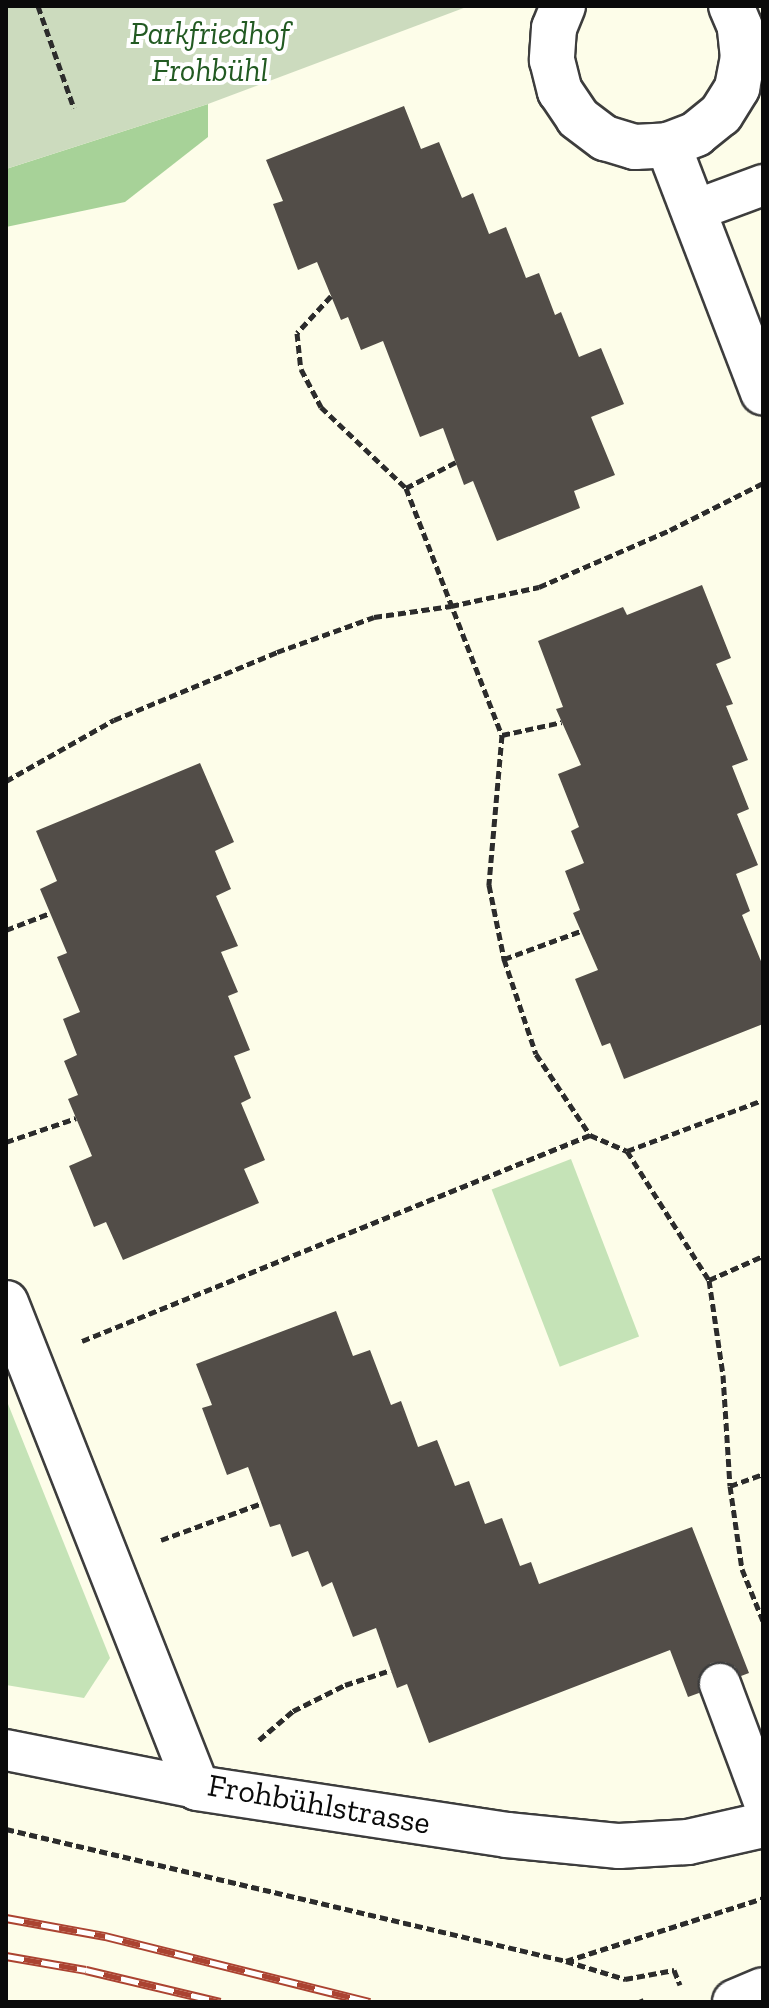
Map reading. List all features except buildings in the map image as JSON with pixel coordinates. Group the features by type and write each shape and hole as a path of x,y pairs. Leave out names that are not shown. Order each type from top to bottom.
{"street":[{"path":"563,6 554,28 552,60 560,91 578,118 605,138 635,147 668,145 696,134 721,114 737,88 743,58 740,27 731,6"},
{"path":"668,145 763,392"},
{"name":"Frohbühlstrasse","path":"6,1303 107,1561 215,1791 507,1835 619,1846 688,1842 763,1825"},
{"path":"735,2002 763,1990"}],"lane":[{"path":"693,211 763,185"},
{"path":"720,1684 763,1799"},
{"path":"6,1750 215,1791"}],"path":[{"path":"38,6 74,108"},
{"path":"331,296 297,333 301,369 321,407 406,488 502,735 489,885 504,959 536,1054 590,1135 627,1151 709,1280 723,1375 730,1486 742,1569 763,1621"},
{"path":"406,488 456,462"},
{"path":"6,781 114,720 277,652 374,617 451,606 539,587 670,530 763,483"},
{"path":"502,735 562,722"},
{"path":"6,930 50,913"},
{"path":"504,959 581,931"},
{"path":"627,1151 763,1100"},
{"path":"6,1142 76,1118"},
{"path":"29,1362 590,1135"},
{"path":"709,1280 763,1256"},
{"path":"730,1486 763,1474"},
{"path":"107,1561 262,1503"},
{"path":"215,1791 255,1743 293,1711 345,1685 391,1670"},
{"path":"6,1829 566,1961 625,1979 674,1970 682,1991"},
{"path":"566,1961 763,1898"}],"green space":[{"name":"Parkfriedhof Frohbühl","path":"6,6 469,6 208,104 6,169"},
{"path":"208,104 208,137 125,202 6,227 6,169"},
{"path":"571,1159 639,1336 560,1367 492,1189"},
{"path":"6,1399 110,1658 84,1698 6,1685"}],"railway":[{"path":"6,1918 105,1936 370,2002"},
{"path":"6,1956 86,1970 220,2002"}]}
